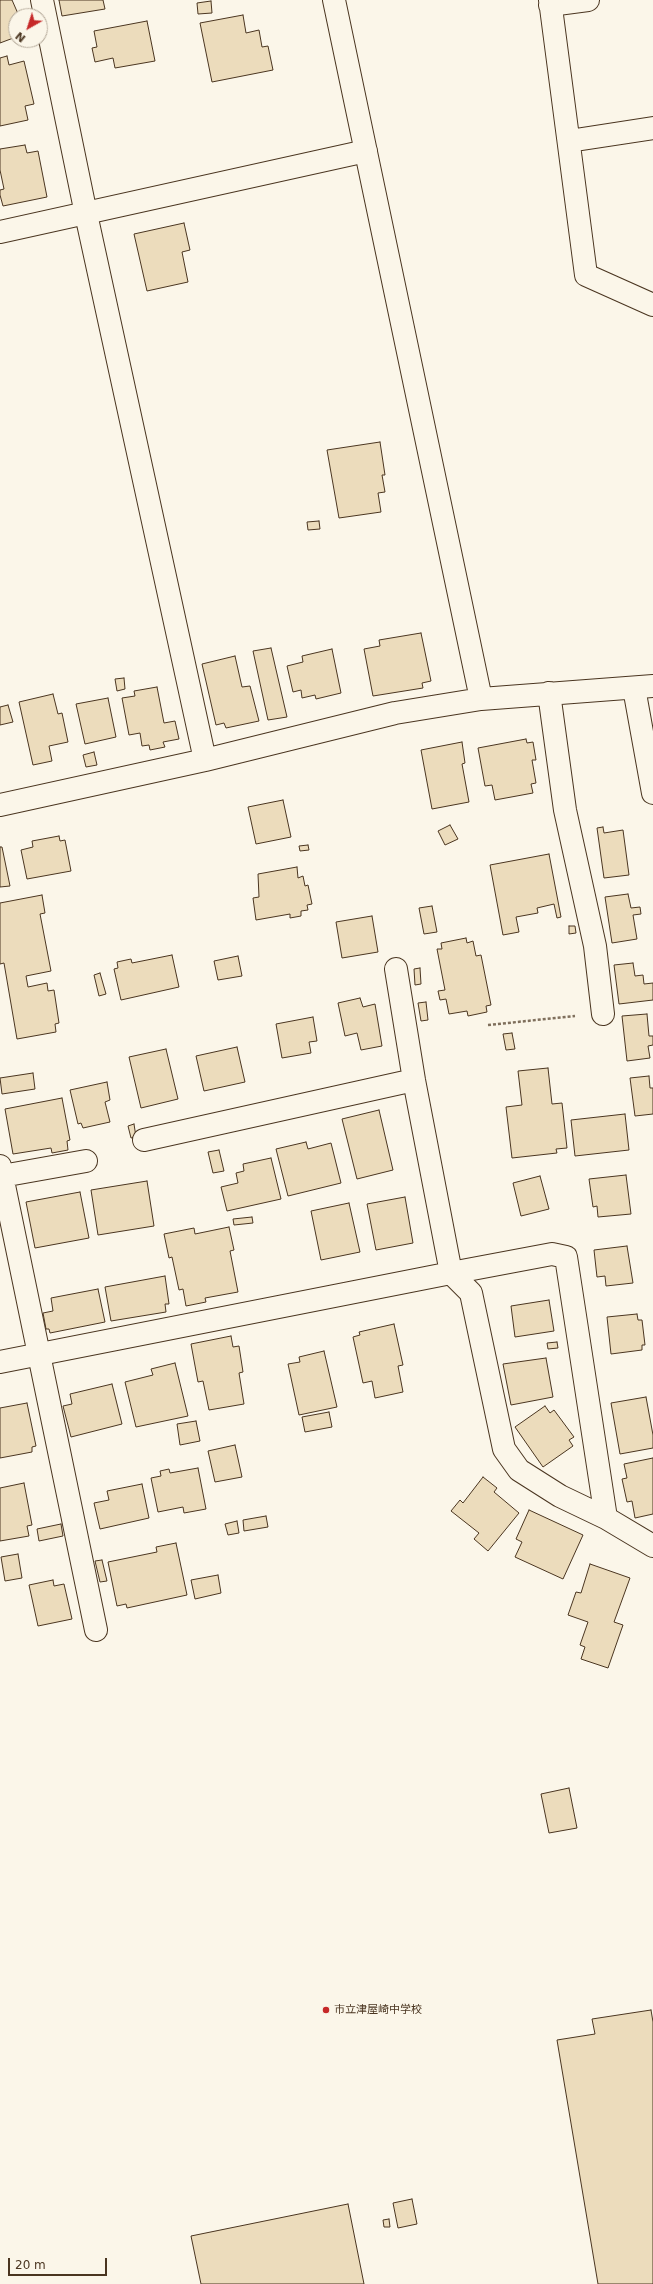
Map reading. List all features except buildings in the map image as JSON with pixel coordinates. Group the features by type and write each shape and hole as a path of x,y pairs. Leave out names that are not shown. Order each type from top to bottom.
{"street":[{"path":"42,0 86,214 205,760"},
{"path":"334,0 481,699"},
{"path":"588,0 550,2 586,275 653,305"},
{"path":"569,141 653,128"},
{"path":"0,232 366,152"},
{"path":"0,805 205,760 395,713 481,699 643,687 653,794"},
{"path":"550,693 565,810 595,946 603,1014"},
{"path":"396,969 414,1080 451,1273 471,1293 504,1449 520,1470 560,1496 606,1518 653,1546"},
{"path":"144,1140 414,1080"},
{"path":"86,1161 1,1171 37,1354 96,1630"},
{"path":"0,1362 552,1254 566,1258 606,1518"}],"path":[{"path":"488,1025 603,1014"}],"place":[{"name":"市立津屋崎中学校","path":"326,2010"}]}
